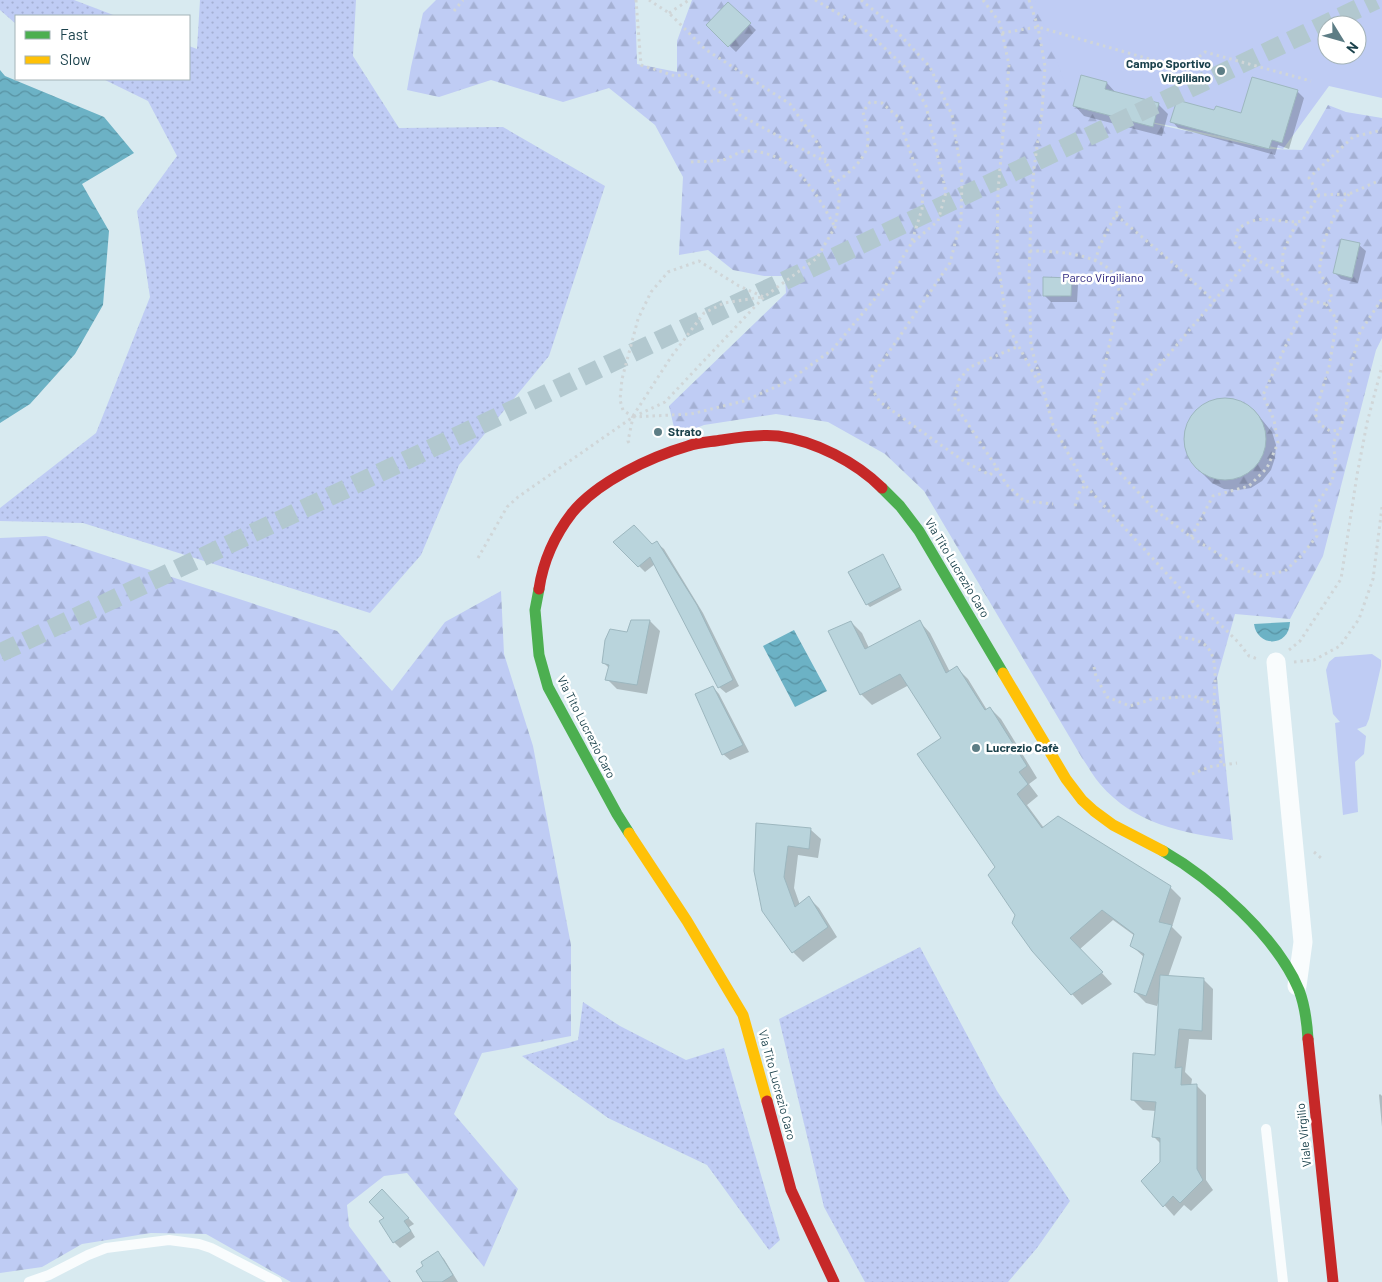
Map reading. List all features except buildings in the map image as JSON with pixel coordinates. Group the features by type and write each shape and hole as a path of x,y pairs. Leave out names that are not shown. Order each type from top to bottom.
{"street":[{"name":"Via Tito Lucrezio Caro","path":"834,1282 791,1190 743,1015 687,921 617,814 548,687 539,655 535,610 542,570 556,538 572,513 595,491 647,460 690,445 750,436 778,436 809,443 846,461 875,481 900,506 919,531 1066,779 1085,804 1113,826 1164,852 1201,876 1224,894 1245,915 1275,952 1297,986"},
{"path":"1276,662 1303,942 1297,986"},
{"name":"Viale Virgilio","path":"1297,986 1306,1014 1333,1282"}],"lane":[{"path":"1266,1129 1283,1282"},
{"path":"29,1282 49,1275 106,1248 169,1240 199,1244 212,1248 277,1282"}],"path":[{"path":"454,12 463,0"},
{"path":"636,0 641,64 675,76 688,74 732,99 738,114 826,162"},
{"path":"478,558 507,507 518,497 633,417 665,402 764,297 817,258 835,228 840,194 819,145 790,104 705,49 669,13 649,0"},
{"path":"669,13 689,0"},
{"path":"815,0 863,28 905,67 926,106 946,192 938,222 911,244"},
{"path":"861,0 886,21 930,67 952,115 962,178 961,220 950,263 871,378 871,388 880,402 965,462 990,475 997,468"},
{"path":"983,0 1000,23 1009,64 998,191 997,255 1007,324 1046,396"},
{"path":"1029,0 1038,27 1045,66 1042,110 1034,168 1030,251 1031,346 1053,425 1085,484 1192,601 1229,633 1249,656 1262,661 1314,660 1340,646 1359,619 1373,579 1382,507"},
{"path":"1002,33 1038,27 1184,69 1205,52 1311,81"},
{"path":"764,297 739,286 699,261 668,272 651,292 638,319 622,379 620,400 623,410 633,417 691,414 744,401 787,382 832,350 884,288 911,244 922,209 923,188 901,122 882,103 870,102 864,112 869,142 861,160 835,183"},
{"path":"1320,195 1309,178 1353,137 1382,130"},
{"path":"691,162 723,160 746,151 774,156 798,172 818,196 835,228"},
{"path":"1320,195 1349,194 1376,182"},
{"path":"1326,304 1332,299 1330,291 1319,271 1324,241 1334,216 1349,194"},
{"path":"1320,195 1302,221 1253,221 1238,229 1236,243 1250,257 1282,275 1307,300 1326,304 1337,320 1329,366 1316,414 1322,424 1330,431 1340,430"},
{"path":"1095,261 1100,245 1120,206"},
{"path":"1116,215 1214,301"},
{"path":"1282,275 1283,252 1297,222"},
{"path":"1030,251 1076,254 1100,263 1114,275 1120,294 1094,417 1104,456 1154,509 1191,537 1241,568 1260,576 1285,571 1302,555 1317,536 1312,512 1332,481 1336,463 1333,443 1340,430 1346,408 1351,366 1360,332 1382,299"},
{"path":"1097,432 1116,414 1250,257"},
{"path":"630,446 628,441 633,417 671,357 704,313 724,303 764,297"},
{"path":"1191,537 1213,496 1249,486 1267,468 1278,443 1274,420 1263,395 1307,300"},
{"path":"1019,346 970,367 959,380 954,402 1006,484 1024,501 1053,504"},
{"path":"1276,662 1300,641 1341,579 1357,475 1382,366"},
{"path":"1075,506 1079,493 1085,484"},
{"path":"1179,637 1196,640 1210,649 1214,659 1214,704 1220,735 1222,766"},
{"path":"1094,667 1096,678 1107,697 1130,706 1153,699 1192,696 1214,704"},
{"path":"1192,774 1209,767 1237,763"}],"green space":[{"path":"0,0 74,0 113,15 15,15 15,23 0,10"},
{"path":"200,0 356,0 353,56 399,128 503,127 605,186 549,356 459,465 421,555 370,613 83,523 0,521 0,508 96,433 150,297 137,211 177,156 148,101 105,80 190,80 190,46 197,49"},
{"name":"Parco Virgiliano","path":"436,0 635,0 637,64 677,72 677,41 692,0 1075,0 1092,110 1268,149 1302,150 1328,105 1346,112 1382,118 1382,338 1376,350 1323,556 1290,619 1235,614 1217,678 1233,840 1196,834 1160,824 1128,809 1113,798 1100,784 1082,758 924,491 885,454 828,422 776,414 704,425 676,436 669,406 786,293 785,276 764,276 733,270 708,250 679,255 683,177 655,125 609,88 563,102 491,80 439,97 407,90 423,13"},
{"name":"Campo Sportivo Virgiliano","path":"1035,0 1382,0 1382,98 1329,86 1283,149 1073,106"},
{"path":"46,536 337,631 392,691 445,622 501,591 504,654 533,746 571,945 571,1036 482,1053 454,1114 518,1189 484,1267 407,1173 384,1176 347,1205 349,1226 391,1282 291,1282 206,1234 151,1233 82,1244 42,1267 0,1273 0,538"},
{"path":"1372,654 1381,660 1381,666 1369,719 1366,726 1357,729 1366,736 1364,754 1355,762 1358,812 1343,815 1335,723 1340,722 1333,714 1326,670 1329,662 1335,657"},
{"path":"920,947 997,1091 1070,1201 1037,1248 1008,1282 865,1282 824,1207 779,1019"},
{"path":"583,1002 620,1026 686,1060 724,1048 780,1240 769,1250 707,1165 608,1118 522,1056 578,1040"}],"water":[{"path":"0,70 5,76 104,117 134,153 82,184 109,231 103,305 75,354 30,404 0,423"},
{"path":"1290,622 1284,637 1273,641 1261,637 1256,632 1254,624"},
{"path":"794,630 827,691 795,707 763,646"}],"tunnel":[{"path":"0,653 1376,0"}],"traffic: fast":[{"path":"882,488 900,506 919,531 1003,673"},
{"path":"539,589 535,610 539,655 548,687 629,833"},
{"path":"1163,851 1222,893 1259,930 1275,950 1289,970 1299,990 1303,1002 1308,1039"}],"traffic: slow":[{"path":"1003,673 1066,779 1082,800 1113,825 1163,851"},
{"path":"629,833 687,921 743,1015 767,1101"}],"traffic: jam":[{"path":"539,589 543,569 555,540 566,521 583,502 595,491 625,472 657,457 692,445 771,435 792,439 820,448 847,461 882,488"},
{"path":"1308,1039 1333,1282"},
{"path":"767,1101 791,1190 834,1282"}],"place":[{"name":"Campo Sportivo Virgiliano","path":"1221,71"},
{"name":"Strato","path":"658,432"},
{"name":"Lucrezio Cafè","path":"976,748"}]}
